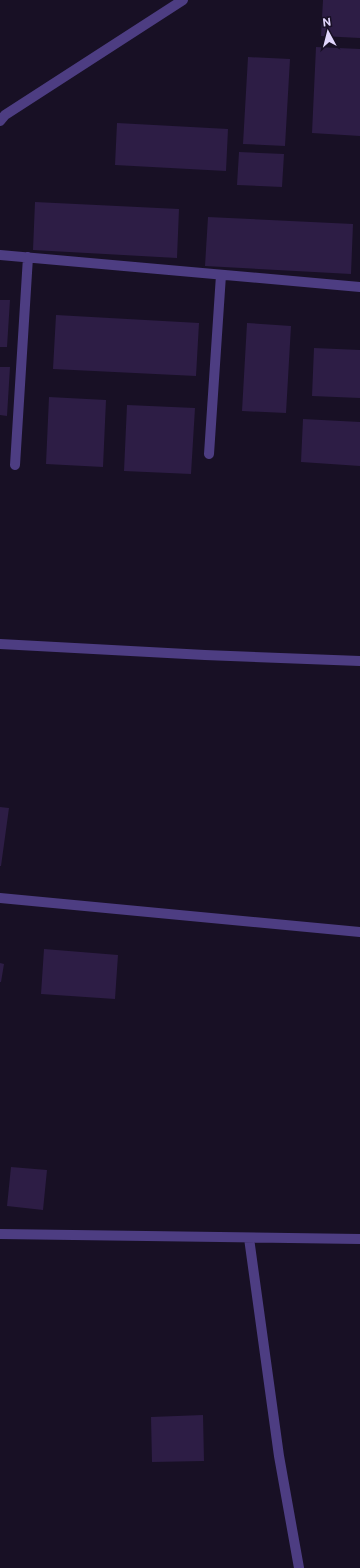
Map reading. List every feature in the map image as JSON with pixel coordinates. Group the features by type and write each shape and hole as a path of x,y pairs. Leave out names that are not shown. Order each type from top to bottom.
{"street":[{"path":"0,121 5,115 183,0"},
{"path":"0,255 360,287"},
{"path":"15,465 28,257"},
{"path":"209,454 220,275"},
{"path":"0,644 205,655 360,661"},
{"path":"0,898 360,932"},
{"path":"0,1234 360,1239"},
{"path":"249,1238 279,1456 299,1568"}],"building":[{"path":"323,0 360,0 360,38 321,36"},
{"path":"316,47 360,49 360,136 312,133"},
{"path":"248,57 290,59 285,146 243,144"},
{"path":"117,123 228,129 226,171 115,165"},
{"path":"239,152 284,154 282,187 237,185"},
{"path":"35,202 179,209 177,258 33,250"},
{"path":"208,217 353,224 351,274 205,266"},
{"path":"0,300 10,300 7,347 0,347"},
{"path":"56,315 199,323 196,376 53,369"},
{"path":"247,323 291,326 286,413 242,411"},
{"path":"314,348 360,350 360,398 312,396"},
{"path":"0,367 10,367 7,416 0,415"},
{"path":"49,397 106,400 103,467 46,464"},
{"path":"127,405 195,408 191,474 124,471"},
{"path":"303,419 360,422 360,466 301,462"},
{"path":"0,807 9,808 1,866 0,866"},
{"path":"44,949 118,955 115,999 41,994"},
{"path":"0,963 4,964 1,982 0,982"},
{"path":"11,1167 47,1170 43,1210 7,1206"},
{"path":"203,1415 204,1461 152,1462 151,1417"}]}
